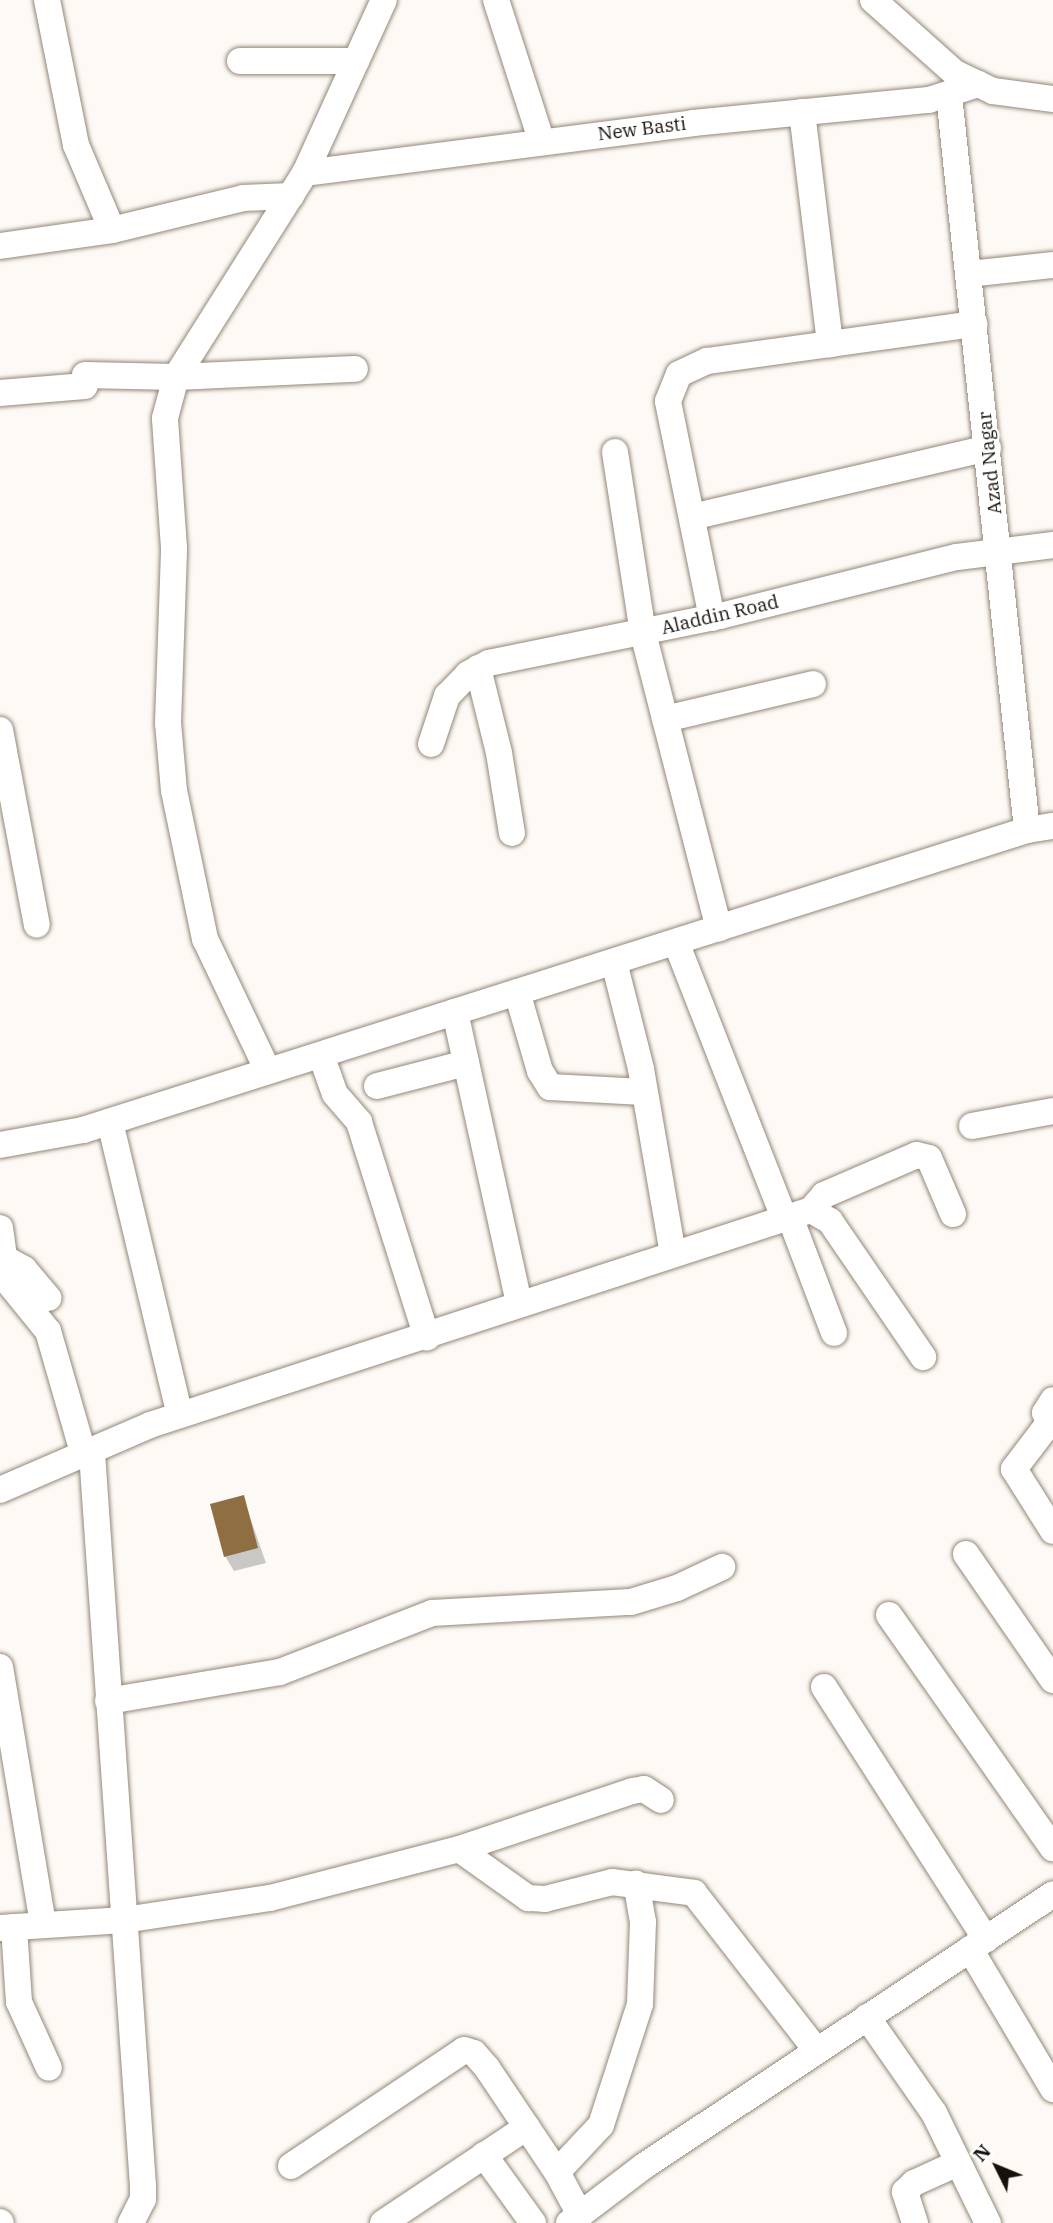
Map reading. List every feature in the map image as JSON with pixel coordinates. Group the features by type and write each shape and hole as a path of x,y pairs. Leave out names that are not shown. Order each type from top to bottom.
{"street":[{"path":"47,0 76,145 112,230"},
{"path":"268,1071 205,939 169,757 174,548 165,418 176,377 305,173 384,0"},
{"path":"496,0 542,142"},
{"path":"873,0 954,73 993,91 1053,99"},
{"path":"240,61 356,61"},
{"name":"New Basti","path":"305,173 542,142 949,95 978,84"},
{"name":"Azad Nagar","path":"949,95 999,550 1046,829"},
{"path":"803,112 830,344"},
{"path":"0,246 112,230 243,198 291,195"},
{"path":"969,274 1053,265"},
{"path":"712,618 668,401 679,374 707,360 974,324"},
{"path":"0,393 85,381 355,369"},
{"path":"692,517 988,448"},
{"path":"615,452 643,633 719,928"},
{"name":"Aladdin Road","path":"478,668 712,618 999,550 1053,545"},
{"path":"431,744 447,696 478,668 497,743 512,833"},
{"path":"666,719 813,684"},
{"path":"0,730 6,795 37,925"},
{"path":"0,1146 110,1122 719,928 1046,829"},
{"path":"676,942 795,1215 834,1333"},
{"path":"614,962 643,1091 673,1254"},
{"path":"517,992 547,1084 561,1090 643,1091"},
{"path":"455,1012 519,1304"},
{"path":"321,1055 335,1094 359,1122 427,1338"},
{"path":"377,1086 466,1063"},
{"path":"972,1126 1053,1111"},
{"path":"110,1122 180,1415"},
{"path":"0,1490 180,1415 427,1338 519,1304 795,1215 832,1190 917,1155 929,1158 953,1214"},
{"path":"795,1215 830,1221 923,1357"},
{"path":"0,1228 1,1266 48,1331 88,1454 143,2186 139,2210 131,2223"},
{"path":"1,1266 24,1269 48,1298"},
{"path":"1053,1416 1014,1469 1053,1531"},
{"path":"966,1554 1053,1680"},
{"path":"108,1701 280,1672 432,1613 507,1606 631,1602 677,1588 722,1567"},
{"path":"888,1615 1053,1847"},
{"path":"0,1667 43,1924"},
{"path":"824,1687 978,1944 1053,2089"},
{"path":"49,2068 19,2003 7,1927 124,1920 270,1898 459,1849 632,1791 644,1789 661,1800"},
{"path":"459,1849 528,1898 545,1899 612,1882 689,1891 704,1901 817,2051"},
{"path":"557,2172 601,2125 637,2017 644,1971 645,1885"},
{"path":"291,2166 464,2050 481,2059 585,2216 817,2051 1053,1894"},
{"path":"867,2017 928,2103 988,2223"},
{"path":"383,2223 527,2127"},
{"path":"484,2155 533,2223"},
{"path":"915,2223 905,2192 914,2183 958,2163"}],"building":[{"path":"244,1495 258,1548 224,1557 210,1504"}]}
